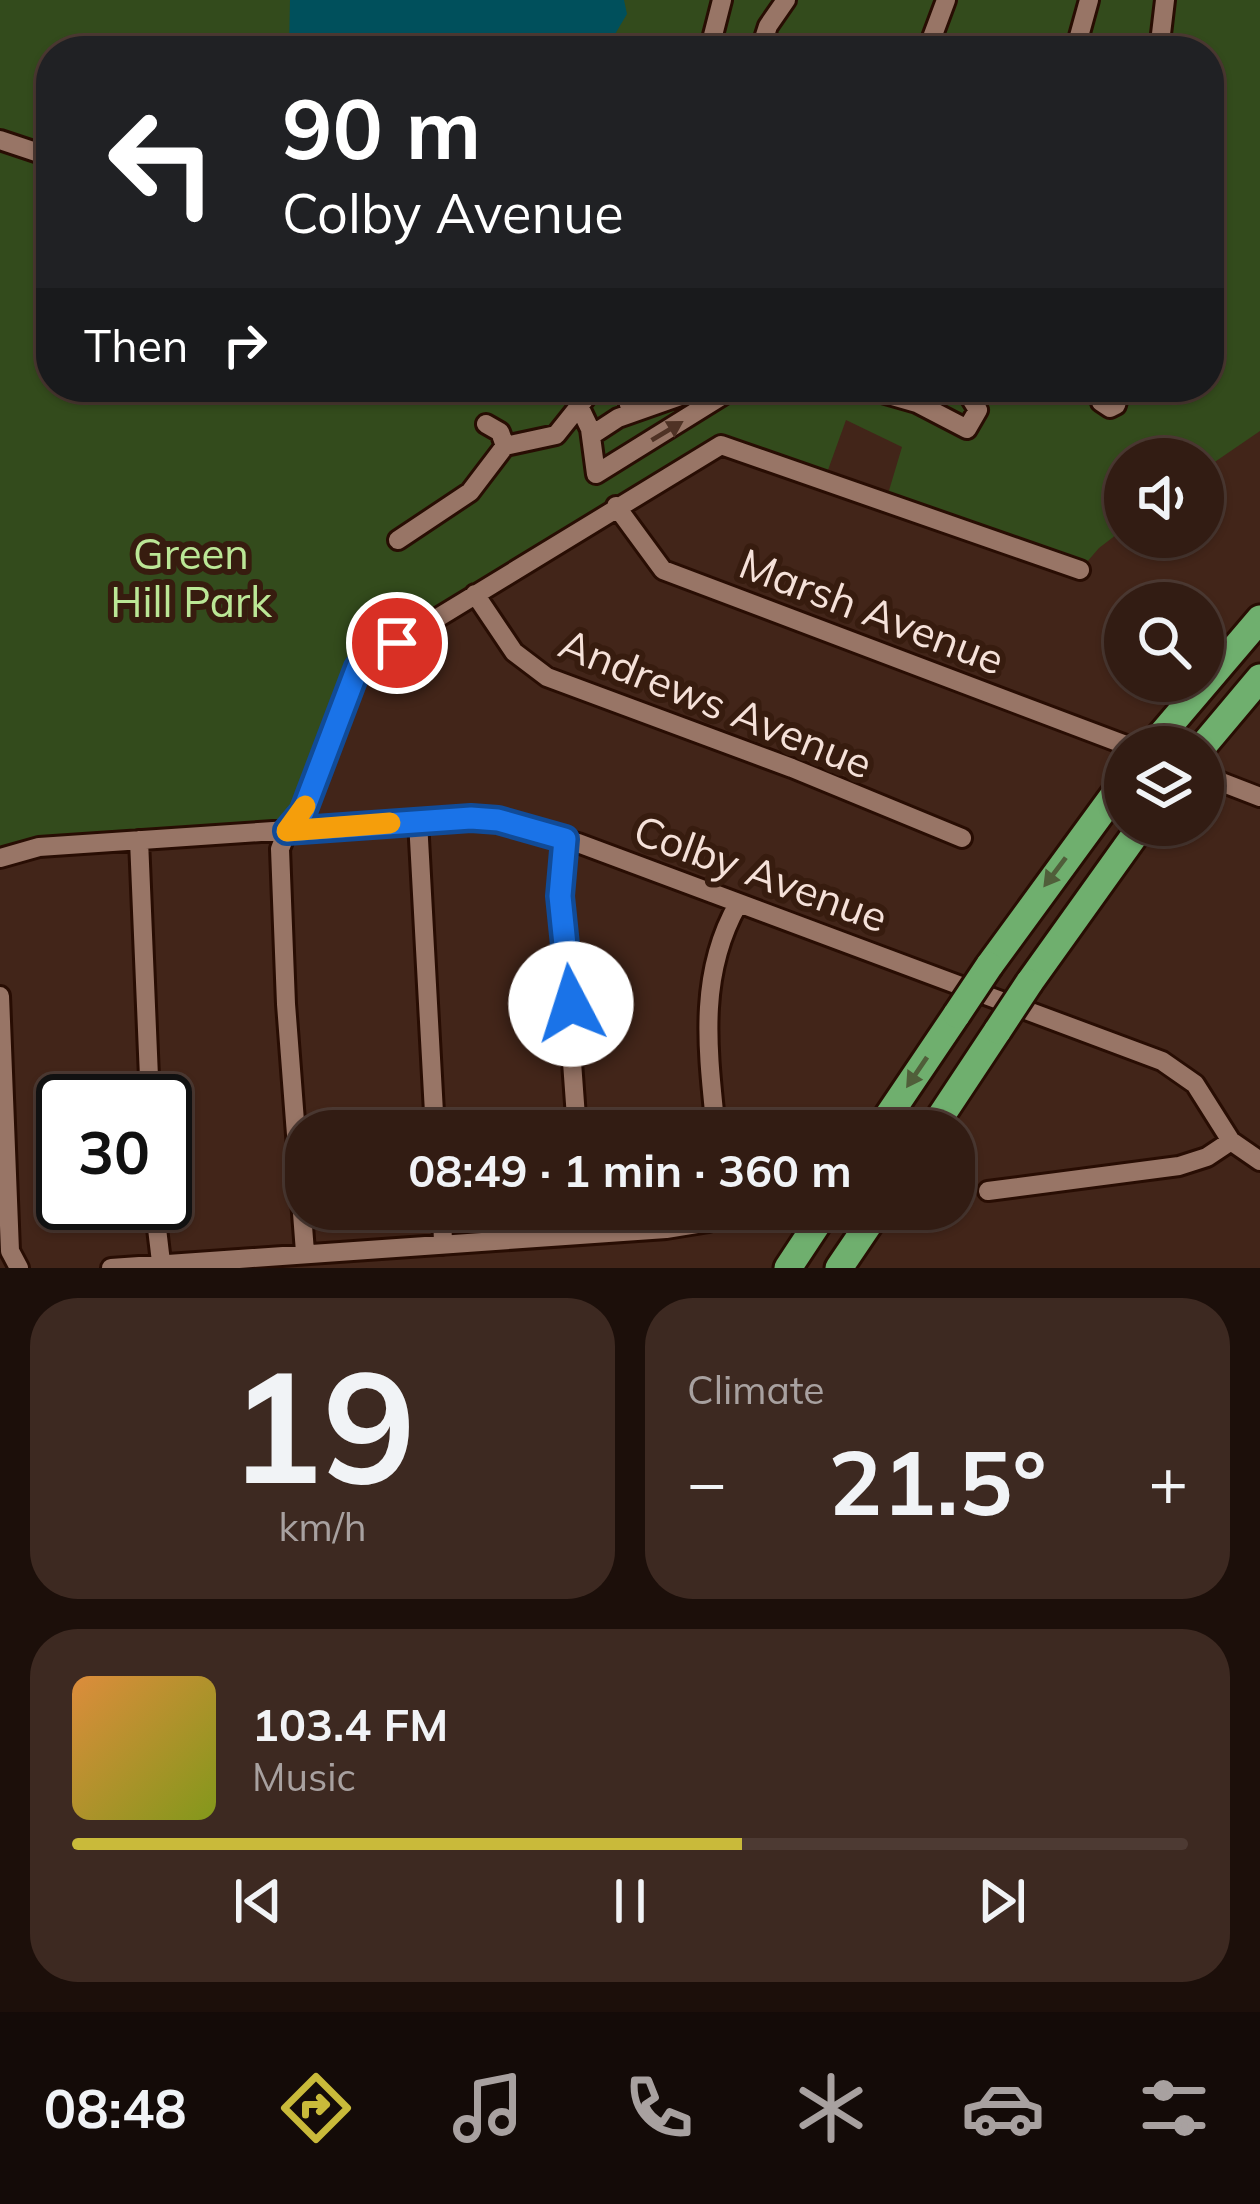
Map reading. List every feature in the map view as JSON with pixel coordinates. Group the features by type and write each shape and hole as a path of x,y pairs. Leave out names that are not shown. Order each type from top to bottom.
{"highway":[{"path":"1169,726 1260,620"},
{"path":"1220,726 1260,678"},
{"path":"892,1110 1104,809"},
{"path":"945,1110 1127,846"},
{"path":"788,1268 813,1230"},
{"path":"839,1268 865,1230"}],"street":[{"path":"713,36 722,0"},
{"path":"765,36 786,0"},
{"path":"933,36 946,0"},
{"path":"1079,36 1089,0"},
{"path":"1161,36 1165,0"},
{"path":"0,140 36,152"},
{"path":"398,540 470,492 505,446 556,435 572,402"},
{"path":"578,402 592,435 596,474 712,402"},
{"path":"592,435 618,418 663,402"},
{"path":"914,402 967,429 979,410 974,402"},
{"path":"486,424 500,432 505,446"},
{"path":"305,1252 280,849 303,812 358,667 722,445 1080,570"},
{"name":"Marsh Avenue","path":"616,506 663,570 1104,737"},
{"name":"Andrews Avenue","path":"475,593 514,652 547,677 792,768 962,838"},
{"path":"1224,783 1260,797"},
{"name":"Colby Avenue","path":"0,858 39,847 418,821 498,820 565,839 1162,1061 1200,1089 1232,1141"},
{"path":"418,821 434,1110"},
{"path":"565,839 560,896 576,1110"},
{"path":"139,840 149,1074"},
{"path":"715,1110 708,993 721,936 738,904"},
{"path":"0,995 10,1252 19,1268"},
{"path":"988,1191 1179,1166 1207,1157 1232,1141 1260,1161"},
{"path":"157,1230 161,1262"},
{"path":"443,1230 443,1245"},
{"path":"584,1230 584,1234"},
{"path":"111,1268 635,1230"}],"green space":[{"name":"Green Hill Park","path":"0,0 1260,0 1260,431 1224,456 1224,438 1104,438 1104,544 1080,570 885,504 902,447 846,420 824,481 721,445 358,667 297,821 0,851"}],"water":[{"path":"290,0 624,0 627,14 614,36 289,36"}],"slow traffic":[{"path":"305,806 287,831 390,823"}],"route":[{"path":"397,643 358,667 303,812 287,831 471,818 498,820 565,839 560,896 571,1004"}]}
